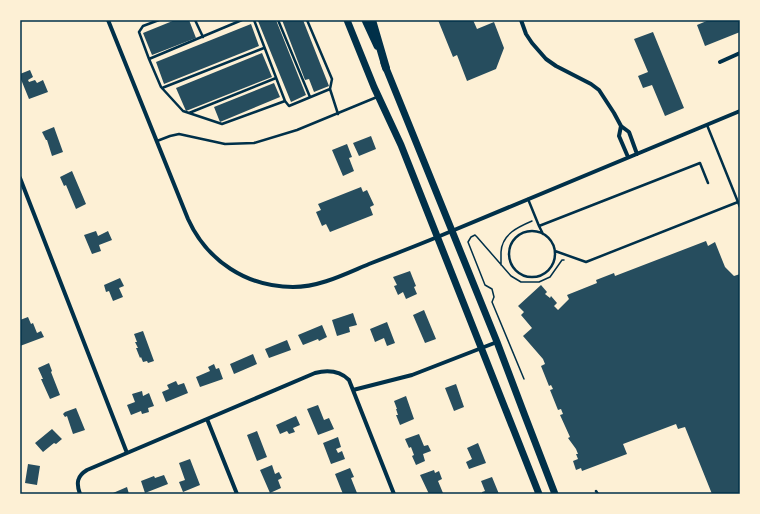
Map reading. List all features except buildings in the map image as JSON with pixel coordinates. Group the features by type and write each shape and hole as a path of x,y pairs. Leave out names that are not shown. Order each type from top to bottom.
{"highway":[{"path":"372,20 386,68"}],"main road":[{"path":"347,20 378,97 401,145 436,238 538,494"},
{"path":"365,20 386,68 497,342 555,494"}],"street":[{"path":"108,20 195,234 207,250 231,269 251,279 281,286 296,287 318,284 436,238 740,111"},
{"path":"521,20 526,34 538,52 556,66 591,84 599,90 614,112 621,126 629,132 638,154"},
{"path":"720,62 740,54"},
{"path":"621,126 619,136 628,157"},
{"path":"20,178 127,453"},
{"path":"353,390 412,375 497,342"},
{"path":"80,494 77,485 78,479 82,473 87,470 316,372 328,371 339,374 349,380 394,494"},
{"path":"207,419 237,494"}],"lane":[{"path":"159,20 143,26 139,32 162,88 183,111 222,124 285,100"},
{"path":"196,20 202,38"},
{"path":"149,59 242,20"},
{"path":"254,20 276,78 289,106 330,89"},
{"path":"278,20 310,98"},
{"path":"307,20 332,79 330,89 338,114"},
{"path":"162,88 264,48"},
{"path":"188,113 276,78"},
{"path":"157,141 179,134 225,144 254,143 297,130 378,97"},
{"path":"707,125 740,207"},
{"path":"539,226 700,163 708,183"},
{"path":"528,199 542,234"},
{"path":"555,251 586,262 738,202"},
{"path":"528,232 542,234 548,238 553,243 555,251 555,259 548,272 533,278 526,277 513,267 509,252 511,245 516,238 521,234 528,232"}],"path":[{"path":"501,265 503,241 512,231 525,224"},
{"path":"524,379 492,302 494,297 492,289 485,285 468,244 469,239 474,235 477,237 511,276 521,282 539,282 550,277 562,260 566,260"}]}
